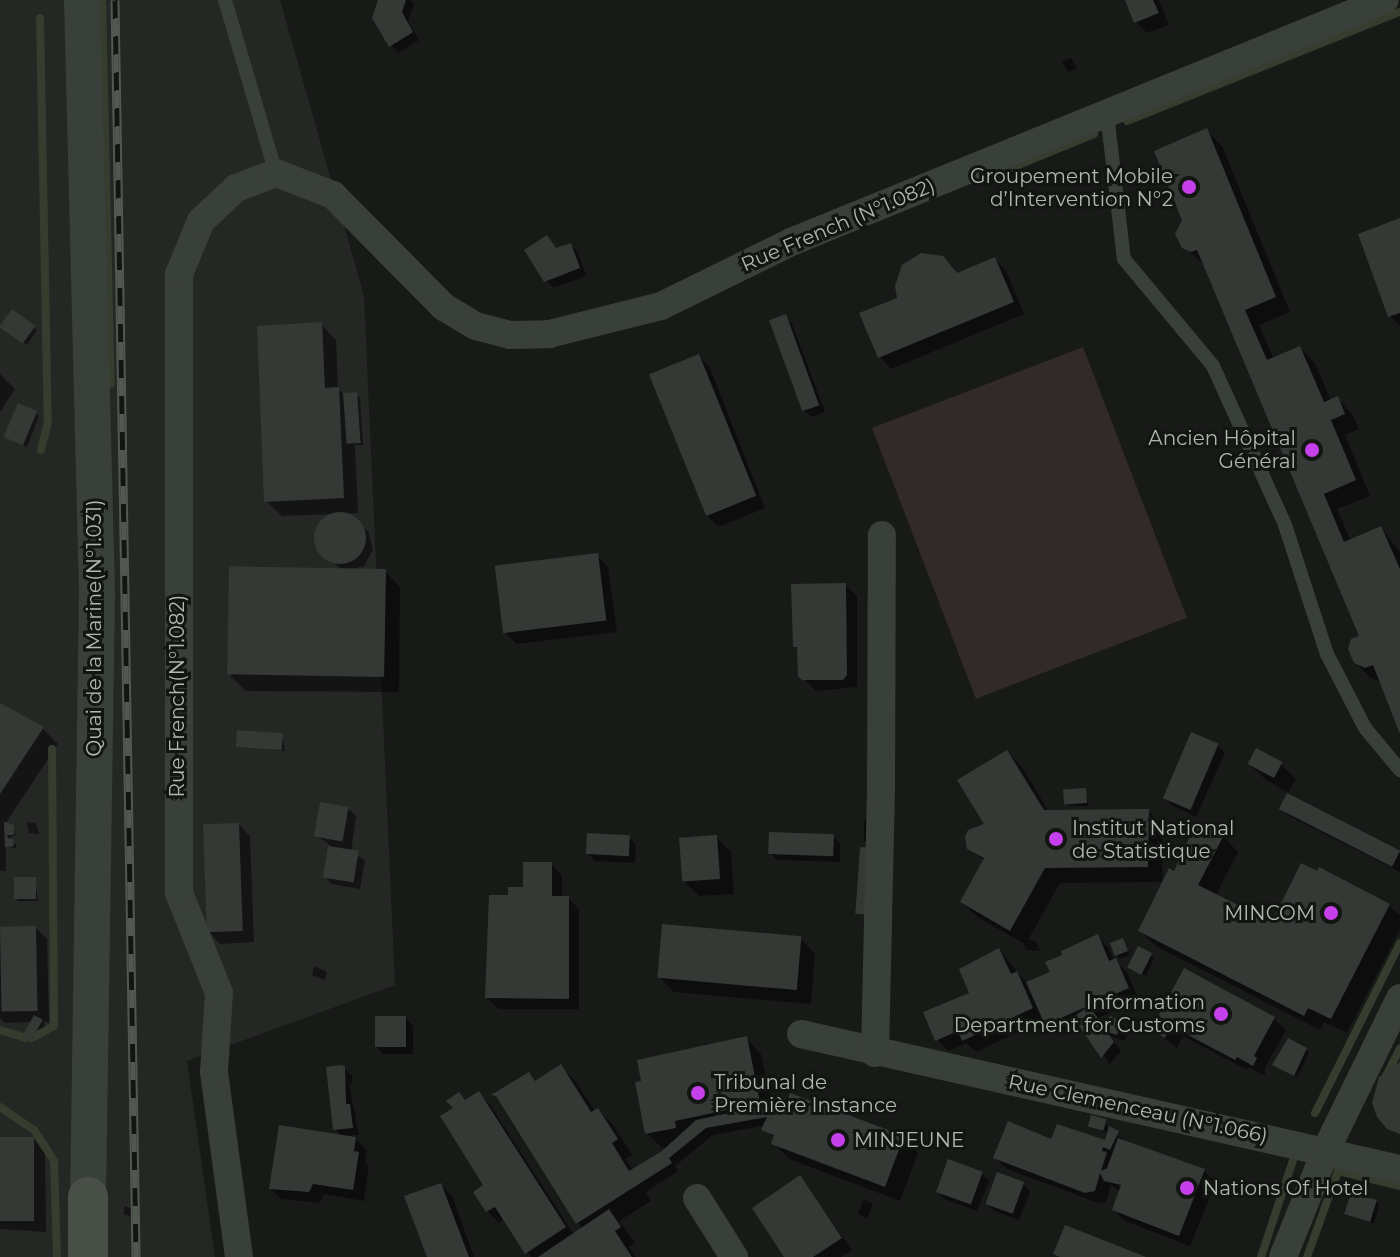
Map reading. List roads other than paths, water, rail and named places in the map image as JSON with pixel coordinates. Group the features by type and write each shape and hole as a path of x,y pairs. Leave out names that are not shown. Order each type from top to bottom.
{"main road":[{"name":"Quai de la Marine(N°1.031)","path":"88,1197 88,1257"}],"street":[{"name":"Quai de la Marine(N°1.031)","path":"82,0 97,593 88,1197"},
{"name":"Rue French (N°1.082)","path":"276,173 333,195 444,307 476,326 510,335 549,334 661,306 791,242 1385,0"},
{"name":"Rue French(N°1.082)","path":"239,1257 214,1072 219,993 179,893 179,274 201,221 236,188 276,173"},
{"path":"875,1053 881,791 882,535"},
{"path":"1283,1257 1326,1150 1400,998"},
{"name":"Rue Clemenceau (N°1.066)","path":"801,1034 1400,1169"},
{"path":"697,1198 734,1257"}],"lane":[{"path":"225,0 276,173"},
{"path":"1107,113 1124,259 1213,366 1285,525 1327,654 1365,728 1400,770"}],"waterway":[{"path":"102,0 111,384"},
{"path":"1127,121 1400,12"},
{"path":"40,18 48,422 41,450"},
{"path":"1006,170 1094,134"},
{"path":"32,1038 54,1026 52,749"},
{"path":"1315,1113 1400,943"},
{"path":"0,1030 26,1038"},
{"path":"1386,1076 1400,1048"},
{"path":"0,1107 34,1130 54,1161 57,1257"},
{"path":"1261,1257 1296,1151"},
{"path":"1307,1257 1338,1171 1400,1186"}],"railway":[{"path":"115,0 136,1257"}],"place":[{"name":"Groupement Mobile d’Intervention N°2","path":"1189,187"},
{"name":"Ancien Hôpital Général","path":"1312,450"},
{"name":"Institut National de Statistique","path":"1056,839"},
{"name":"MINCOM","path":"1331,913"},
{"name":"Information Department for Customs","path":"1221,1014"},
{"name":"Tribunal de Première Instance","path":"698,1093"},
{"name":"MINJEUNE","path":"838,1140"},
{"name":"Nations Of Hotel","path":"1187,1188"}]}
